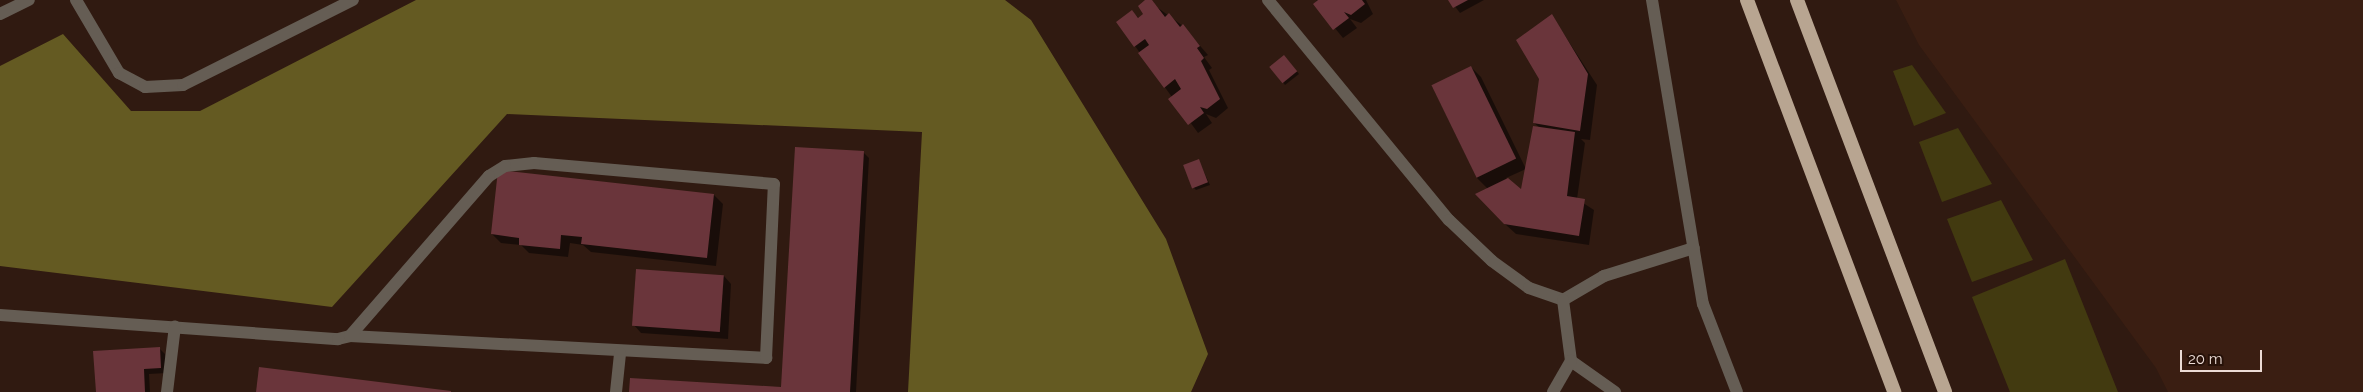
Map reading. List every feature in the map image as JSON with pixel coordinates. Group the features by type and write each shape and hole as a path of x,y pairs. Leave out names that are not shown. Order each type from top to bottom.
{"highway":[{"path":"1747,0 1894,392"},
{"path":"1797,0 1945,392"}],"street":[{"path":"0,14 29,0"},
{"path":"76,0 119,73 145,87 183,85 353,0"},
{"path":"1268,0 1449,220 1492,261 1529,288 1563,300 1604,276 1694,248"},
{"path":"1652,0 1703,304 1736,392"},
{"path":"0,315 338,339 350,336 620,353 766,358 774,184 534,163 505,166 489,176 350,336"},
{"path":"1553,392 1571,361 1563,300"},
{"path":"167,392 175,326"},
{"path":"616,392 620,353"},
{"path":"1571,361 1615,392"}],"shaded area":[{"path":"416,0 1005,0 1031,20 1166,239 1208,354 1191,392 908,392 922,132 507,114 332,307 0,266 0,66 63,34 131,111 200,111"},
{"path":"1896,0 2363,0 2363,392 2168,392 2156,368 1919,45"},
{"path":"1912,65 1946,113 1914,126 1893,71"},
{"path":"1958,128 1992,184 1942,202 1919,142"},
{"path":"2001,200 2033,260 1972,282 1947,219"},
{"path":"2065,259 2118,392 2010,392 1972,297"}],"building":[{"path":"1145,0 1152,0 1165,17 1169,13 1180,27 1183,24 1200,46 1197,48 1204,58 1201,61 1220,99 1207,109 1200,107 1204,113 1188,125 1168,99 1181,89 1175,79 1164,88 1138,53 1149,45 1145,39 1134,47 1116,22 1132,10 1138,18 1143,14 1138,6"},
{"path":"1318,0 1362,0 1365,4 1351,15 1344,12 1349,18 1333,30 1313,4"},
{"path":"1448,0 1468,0 1453,8"},
{"path":"1552,14 1588,74 1580,131 1533,123 1539,79 1516,40"},
{"path":"1284,55 1297,71 1282,83 1269,67"},
{"path":"1471,66 1516,159 1477,178 1431,85"},
{"path":"1533,126 1575,132 1567,196 1585,199 1579,236 1504,224 1475,194 1508,178 1521,189"},
{"path":"795,147 864,151 850,392 629,392 630,378 781,387"},
{"path":"1199,159 1208,182 1192,188 1183,165"},
{"path":"498,170 714,194 707,258 581,244 582,237 561,235 560,249 519,245 519,238 491,234"},
{"path":"636,269 724,275 720,332 632,326"},
{"path":"160,347 161,368 144,369 145,392 96,392 93,351"},
{"path":"259,367 451,391 451,392 256,392"}]}
